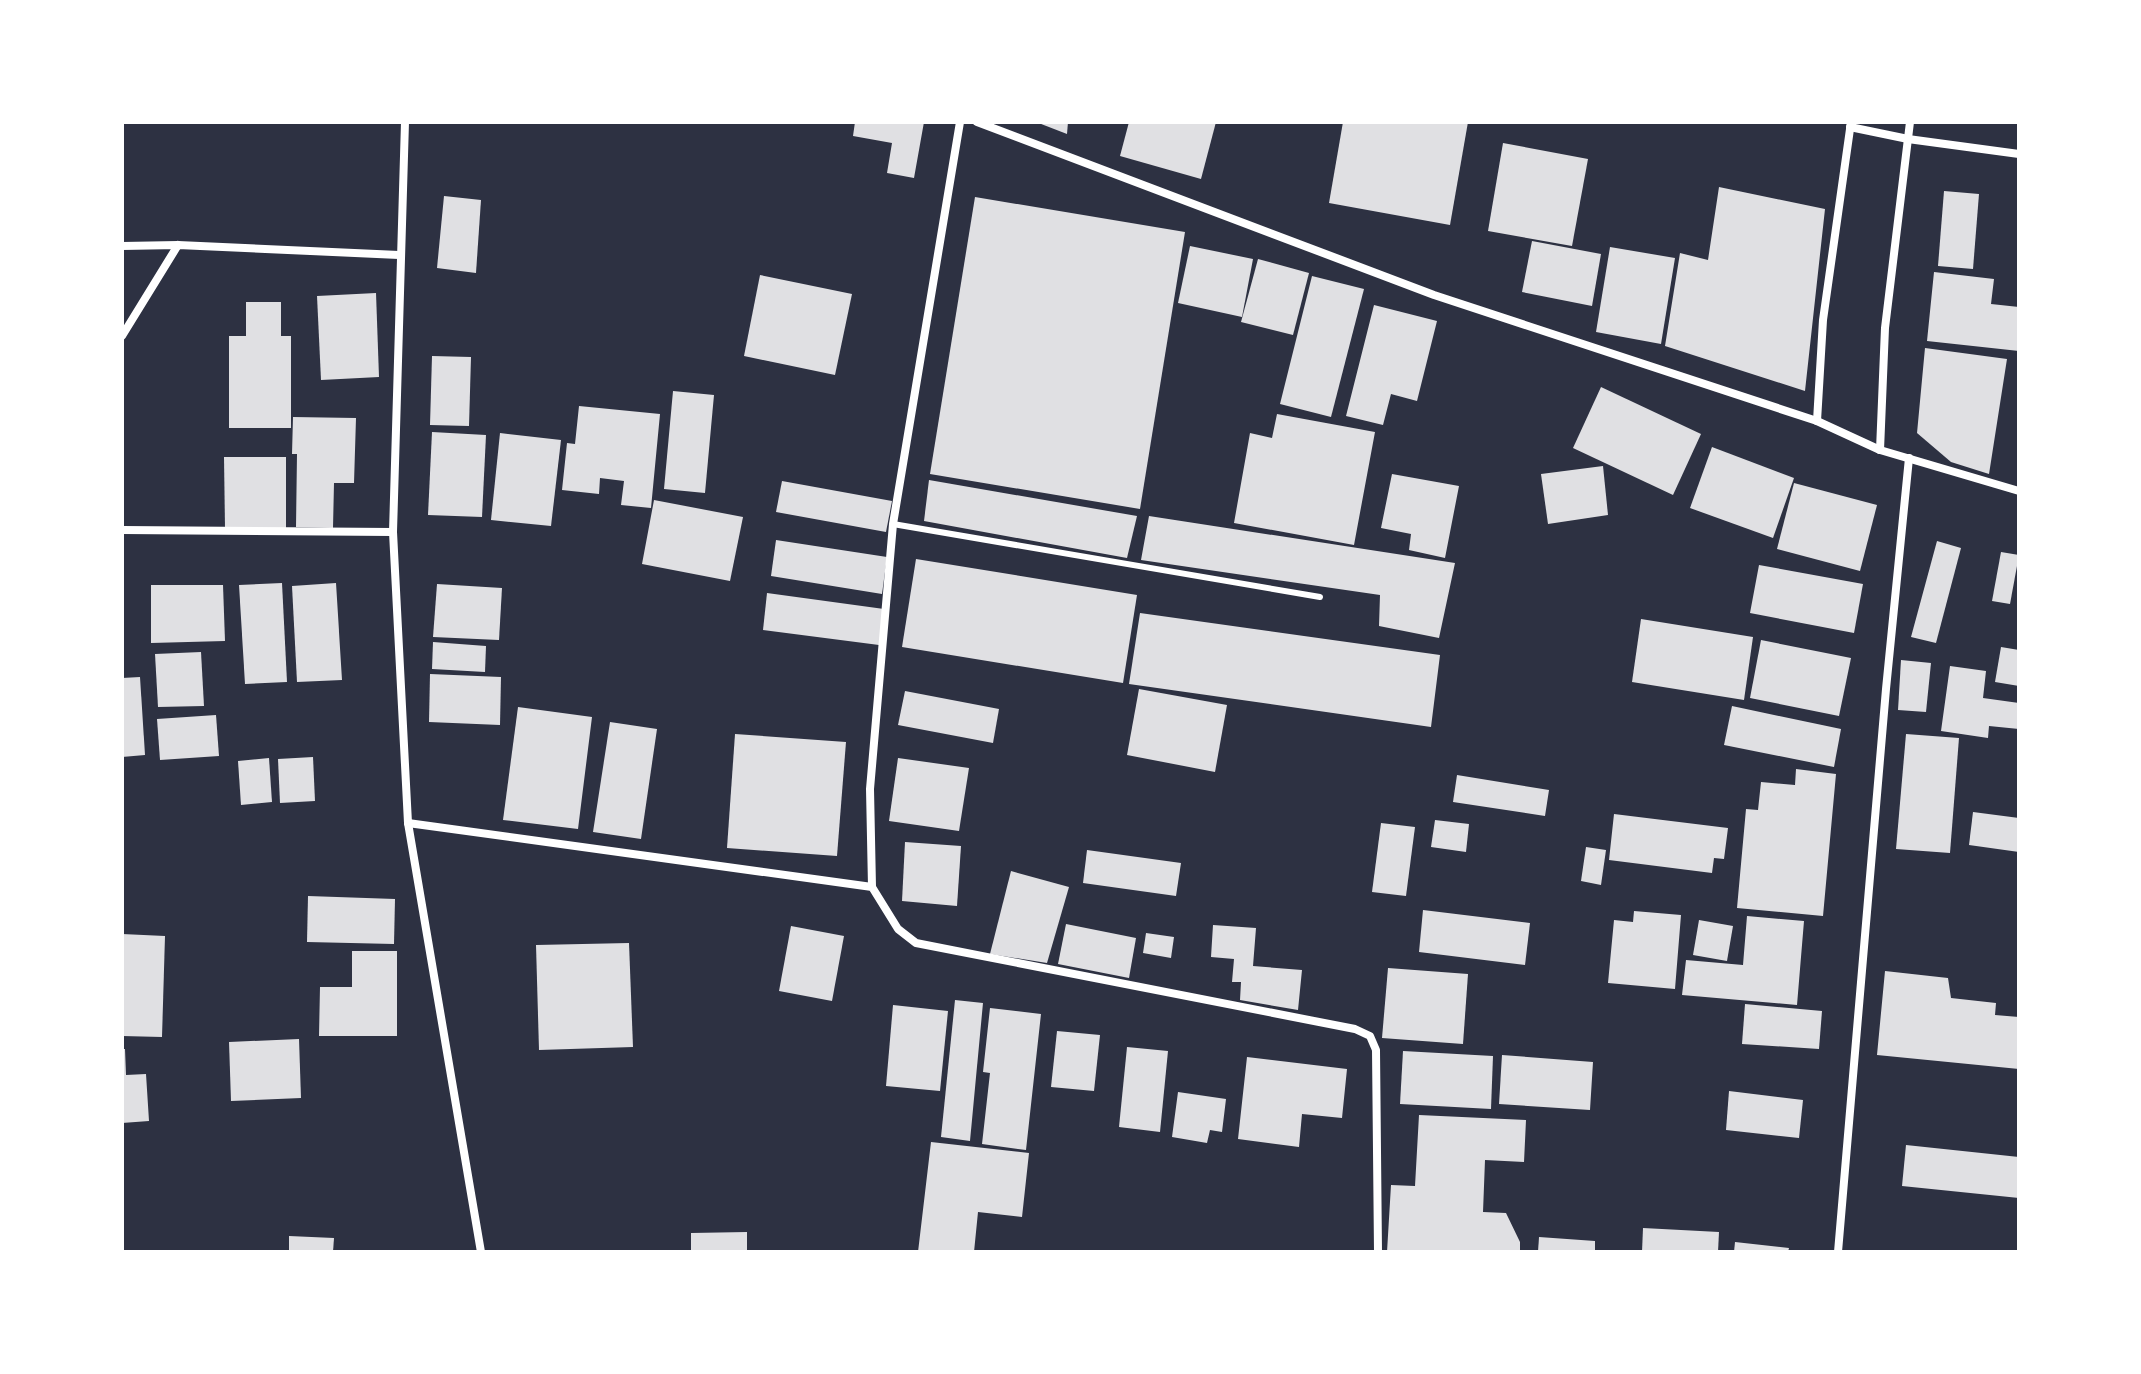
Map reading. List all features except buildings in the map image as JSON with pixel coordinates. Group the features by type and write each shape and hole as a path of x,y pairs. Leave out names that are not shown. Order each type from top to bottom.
{"street":[{"path":"405,122 393,532 408,823 481,1252"},
{"path":"960,122 893,524 870,789 872,887 898,929 916,943 1355,1029 1370,1036 1376,1050 1378,1252"},
{"path":"977,122 1434,295 1817,421 1880,450 2019,491"},
{"path":"1880,450 1885,328 1910,122"},
{"path":"1817,421 1823,320 1850,124 1908,139 2019,154"},
{"path":"122,246 178,245 399,255"},
{"path":"122,336 178,245"},
{"path":"1838,1252 1884,704 1909,458"},
{"path":"122,530 393,532"},
{"path":"408,823 872,887"}],"lane":[{"path":"893,524 1320,597"}]}
